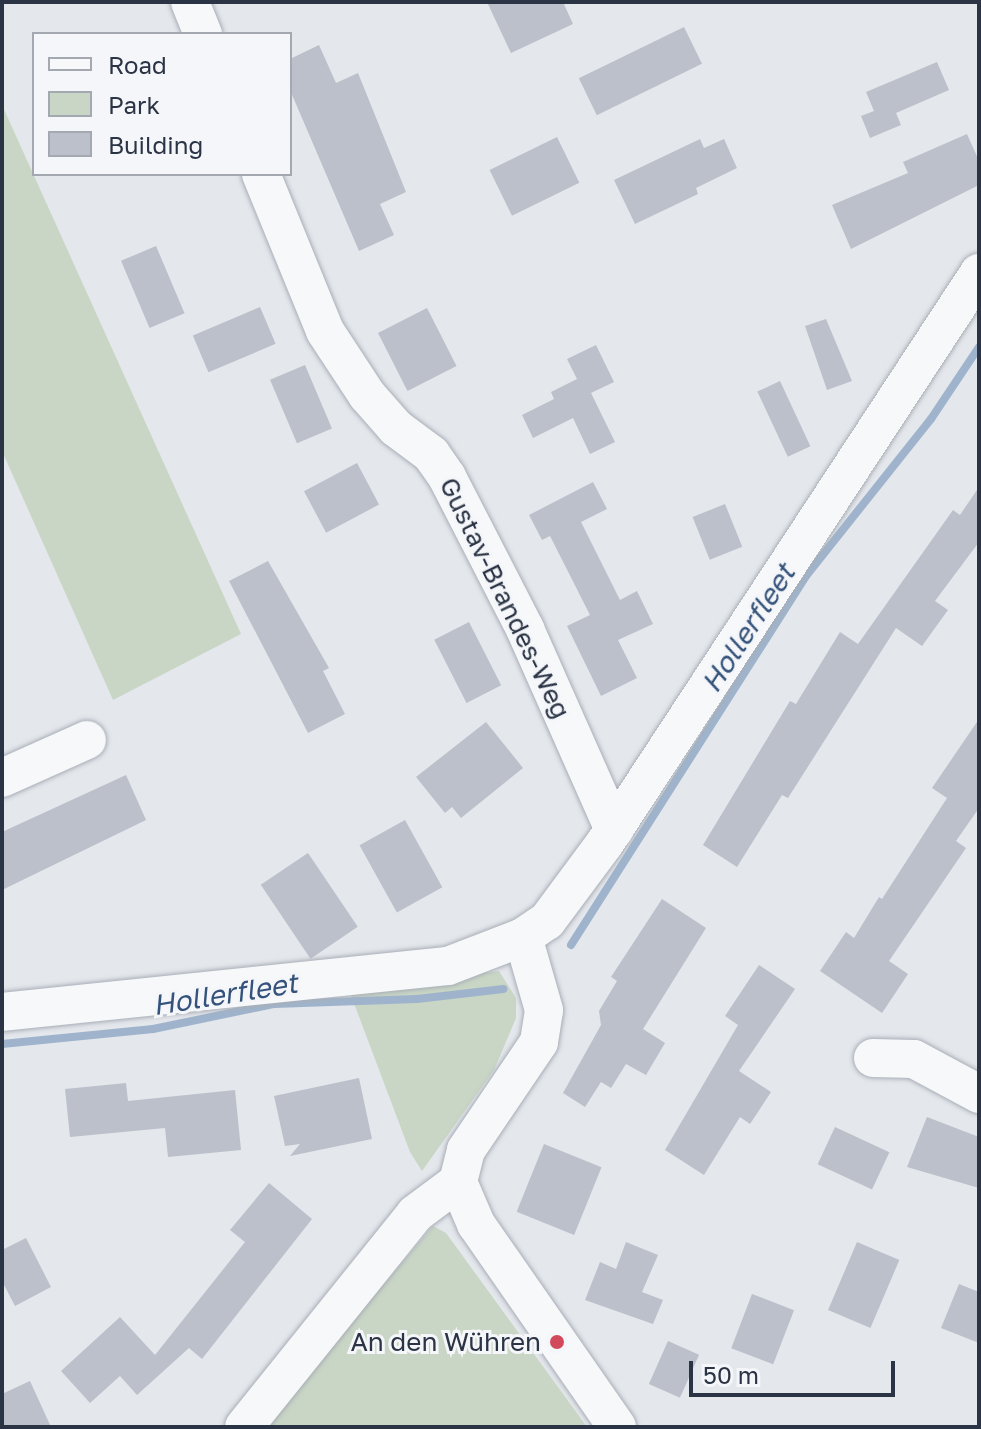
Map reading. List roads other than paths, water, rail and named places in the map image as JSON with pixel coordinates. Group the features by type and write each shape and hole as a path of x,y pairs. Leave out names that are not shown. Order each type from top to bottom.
{"street":[{"path":"190,2 202,32"},
{"name":"Gustav-Brandes-Weg","path":"262,176 325,331 367,395 396,428 431,454 447,477 525,629 614,830"},
{"path":"2,1012 205,988 398,974 448,966 523,937 567,898 614,830 979,273"},
{"path":"2,778 87,740"},
{"path":"523,937 544,1010 539,1042 466,1150 458,1182 476,1224 617,1427"},
{"path":"873,1058 914,1059 979,1094"},
{"path":"244,1427 415,1214 458,1182"}],"waterway":[{"name":"Hollerfleet","path":"571,945 806,576 931,419 979,347"},
{"name":"Hollerfleet","path":"2,1044 153,1029 274,1004 417,999 503,989"}],"place":[{"name":"An den Wühren","path":"557,1342"}]}
